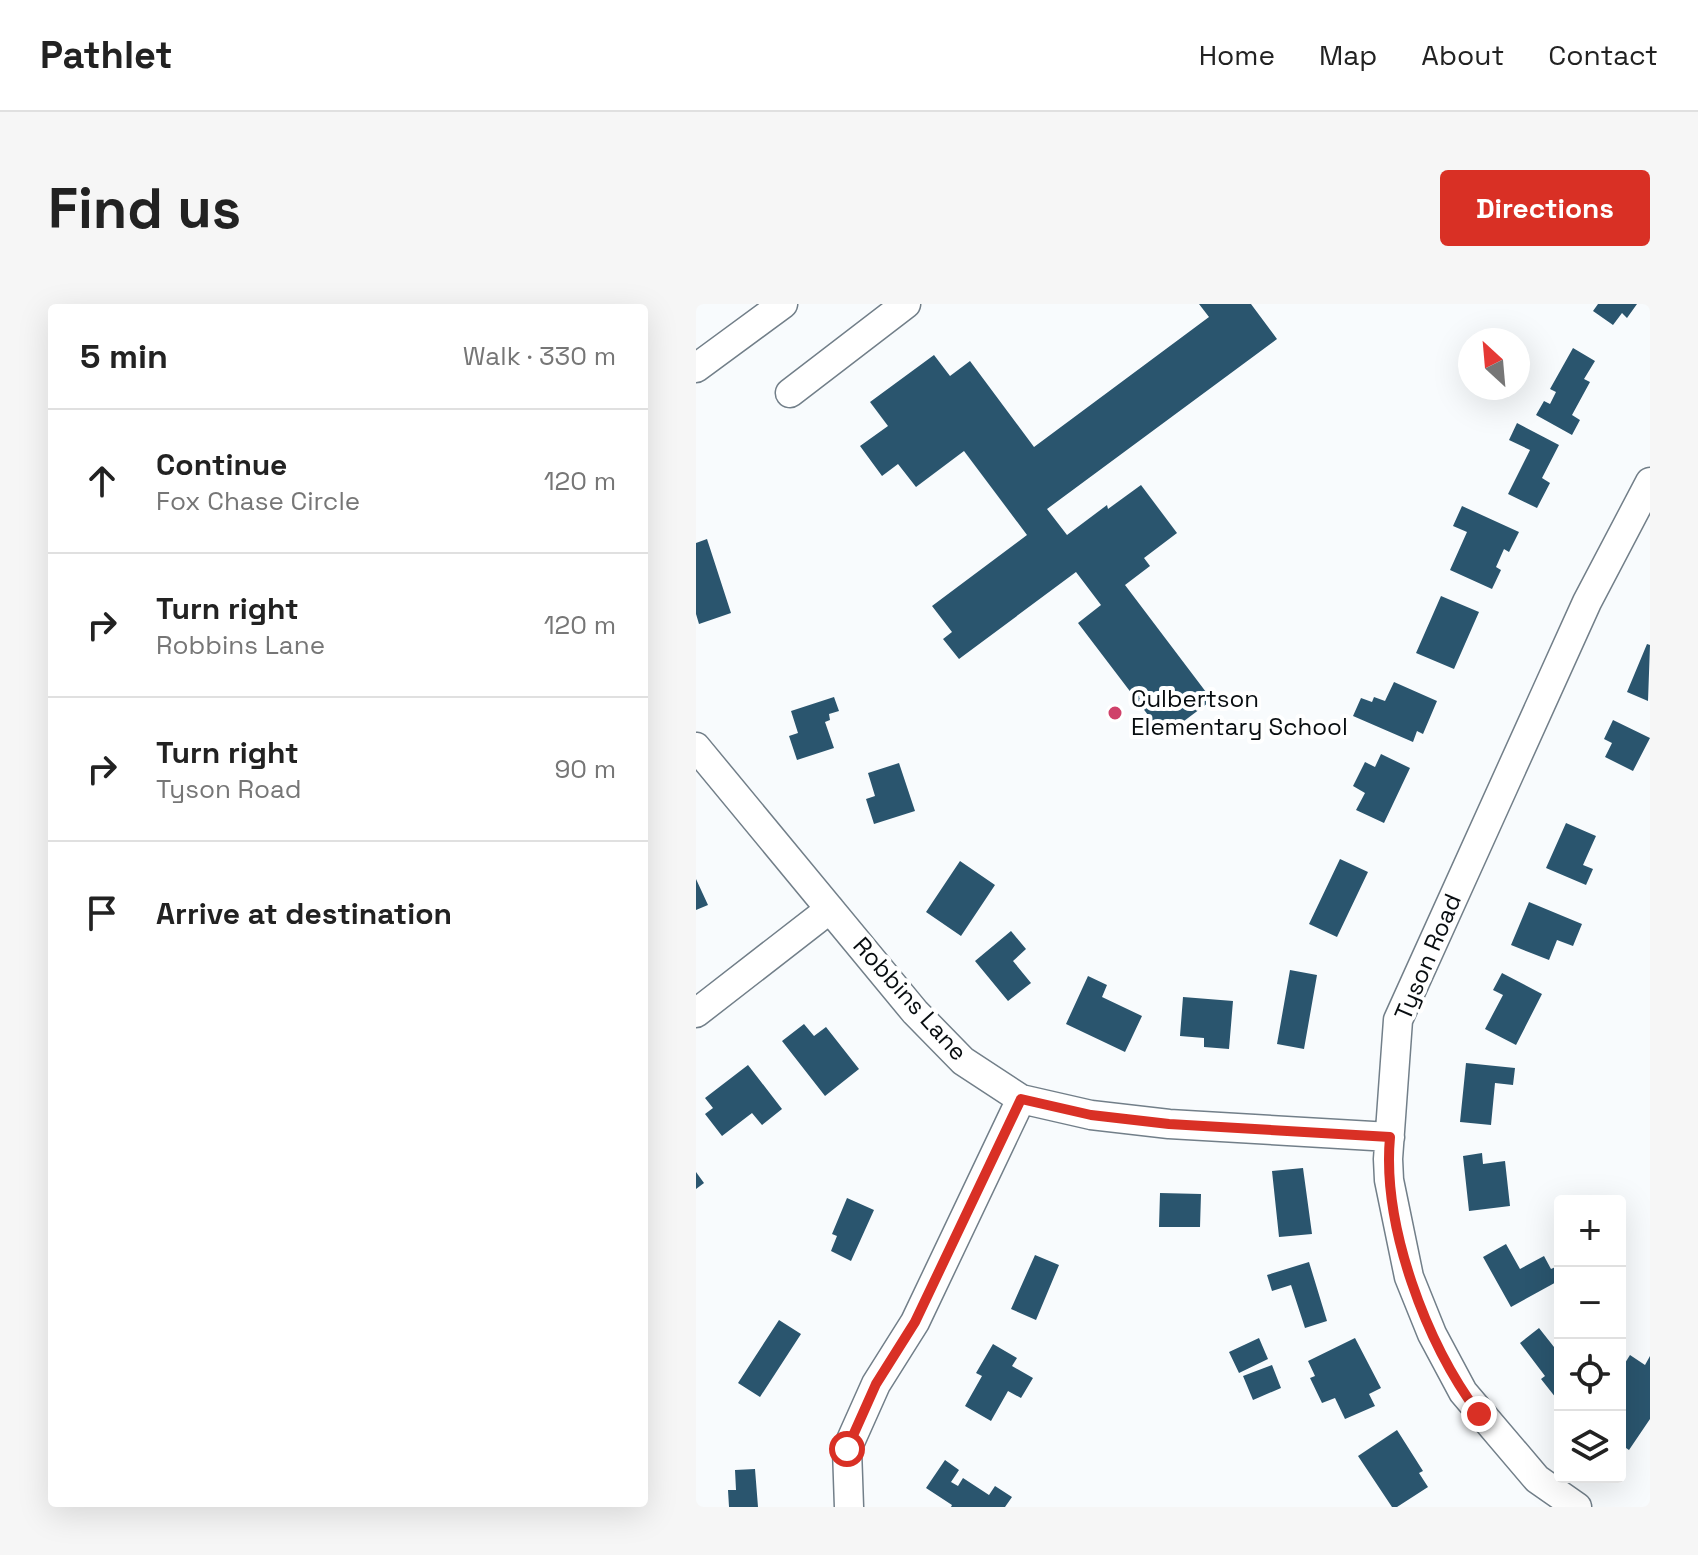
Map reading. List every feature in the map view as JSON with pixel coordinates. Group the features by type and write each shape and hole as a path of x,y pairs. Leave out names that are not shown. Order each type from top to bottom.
{"street":[{"path":"696,368 783,304"},
{"path":"790,393 906,304"},
{"name":"Tyson Road","path":"1577,1507 1537,1479 1479,1414 1463,1392 1432,1334 1409,1277 1389,1180 1398,1020 1587,602 1650,482"},
{"name":"Robbins Lane","path":"697,751 915,1012 963,1061 1021,1099 1091,1115 1153,1122 1390,1137"},
{"path":"696,1013 830,909"},
{"path":"849,1507 847,1449 876,1384 915,1322 1021,1099"}],"building":[{"path":"1199,304 1251,304 1277,339 1047,509 1067,535 1107,505 1108,509 1141,485 1177,533 1144,558 1150,566 1125,585 1212,700 1164,736 1078,623 1101,605 1076,572 959,659 943,639 952,632 932,606 1027,535 964,451 916,487 898,464 882,476 860,446 888,426 870,402 934,355 950,376 970,361 1034,447 1209,317"},
{"path":"1598,304 1637,304 1627,318 1622,313 1613,325 1593,311"},
{"path":"1573,348 1595,361 1584,379 1590,382 1572,415 1580,420 1572,435 1536,415 1544,401 1550,404 1556,392 1550,389"},
{"path":"1517,423 1559,445 1542,478 1550,483 1537,508 1508,494 1530,450 1509,440"},
{"path":"1462,506 1519,532 1509,552 1504,549 1496,567 1501,570 1492,589 1450,570 1467,532 1453,526"},
{"path":"707,539 731,613 699,624 696,614 696,543"},
{"path":"1441,596 1479,612 1454,669 1416,653"},
{"path":"1647,644 1650,645 1648,701 1627,692"},
{"path":"1394,682 1437,701 1423,734 1417,731 1413,742 1353,716 1361,698 1372,702 1374,697 1385,701"},
{"path":"834,697 839,711 829,714 830,720 825,722 834,748 797,760 789,736 798,733 791,711"},
{"path":"1613,720 1650,738 1633,771 1605,757 1612,743 1604,739"},
{"path":"1381,754 1410,768 1384,823 1356,810 1365,793 1353,786 1365,762 1375,767"},
{"path":"899,763 915,811 874,824 866,799 875,796 868,773"},
{"path":"1566,823 1596,836 1583,865 1593,869 1586,885 1546,868"},
{"path":"1340,859 1368,872 1337,937 1309,924"},
{"path":"960,861 995,885 961,936 926,912"},
{"path":"696,879 708,905 696,910"},
{"path":"1529,902 1582,924 1573,946 1557,940 1549,960 1511,945"},
{"path":"1011,931 1026,949 1013,961 1031,983 1008,1001 975,961"},
{"path":"1290,970 1317,975 1304,1049 1277,1044"},
{"path":"1502,973 1542,994 1516,1045 1485,1029 1503,995 1493,990"},
{"path":"1088,976 1107,985 1102,997 1142,1016 1125,1052 1066,1024"},
{"path":"1183,997 1233,1001 1229,1049 1204,1047 1204,1038 1180,1036"},
{"path":"804,1024 814,1036 826,1027 859,1069 825,1096 782,1041"},
{"path":"1466,1063 1515,1068 1513,1085 1495,1083 1491,1125 1460,1122"},
{"path":"748,1065 782,1109 762,1125 752,1113 722,1136 705,1114 713,1108 705,1098"},
{"path":"1482,1153 1483,1164 1505,1161 1510,1206 1469,1211 1463,1156"},
{"path":"1303,1168 1312,1234 1279,1237 1272,1171"},
{"path":"696,1172 704,1183 696,1189"},
{"path":"1160,1193 1201,1194 1200,1227 1159,1227"},
{"path":"847,1198 874,1210 851,1261 831,1251 837,1236 832,1234"},
{"path":"1506,1244 1520,1269 1544,1256 1551,1269 1554,1268 1554,1283 1511,1307 1483,1257"},
{"path":"1035,1255 1059,1265 1036,1320 1011,1309"},
{"path":"1309,1262 1327,1321 1305,1328 1291,1285 1272,1291 1267,1275"},
{"path":"779,1320 801,1334 760,1397 738,1383"},
{"path":"1539,1328 1554,1347 1554,1395 1541,1379 1545,1376 1520,1343"},
{"path":"1259,1338 1268,1359 1239,1373 1229,1352"},
{"path":"1355,1338 1381,1388 1369,1394 1375,1406 1345,1419 1335,1398 1322,1403 1310,1378 1315,1376 1308,1361"},
{"path":"993,1344 1017,1358 1012,1366 1033,1378 1021,1398 1008,1391 991,1421 965,1406 982,1376 976,1373"},
{"path":"1630,1355 1645,1365 1650,1356 1650,1419 1629,1450 1626,1448 1626,1361"},
{"path":"1272,1365 1281,1388 1253,1400 1243,1376"},
{"path":"1397,1430 1423,1471 1419,1473 1428,1487 1397,1507 1392,1507 1358,1456"},
{"path":"945,1460 959,1470 951,1482 958,1486 963,1478 989,1495 995,1486 1012,1497 1005,1507 951,1507 926,1488"},
{"path":"755,1469 758,1507 729,1507 728,1490 736,1490 735,1470"}],"place":[{"name":"Culbertson Elementary School","path":"1115,713"}],"route":[{"path":"847,1449 876,1384 915,1322 1021,1099 1091,1115 1169,1124 1390,1137 1389,1180 1409,1277 1432,1334 1463,1392 1479,1414"}]}
